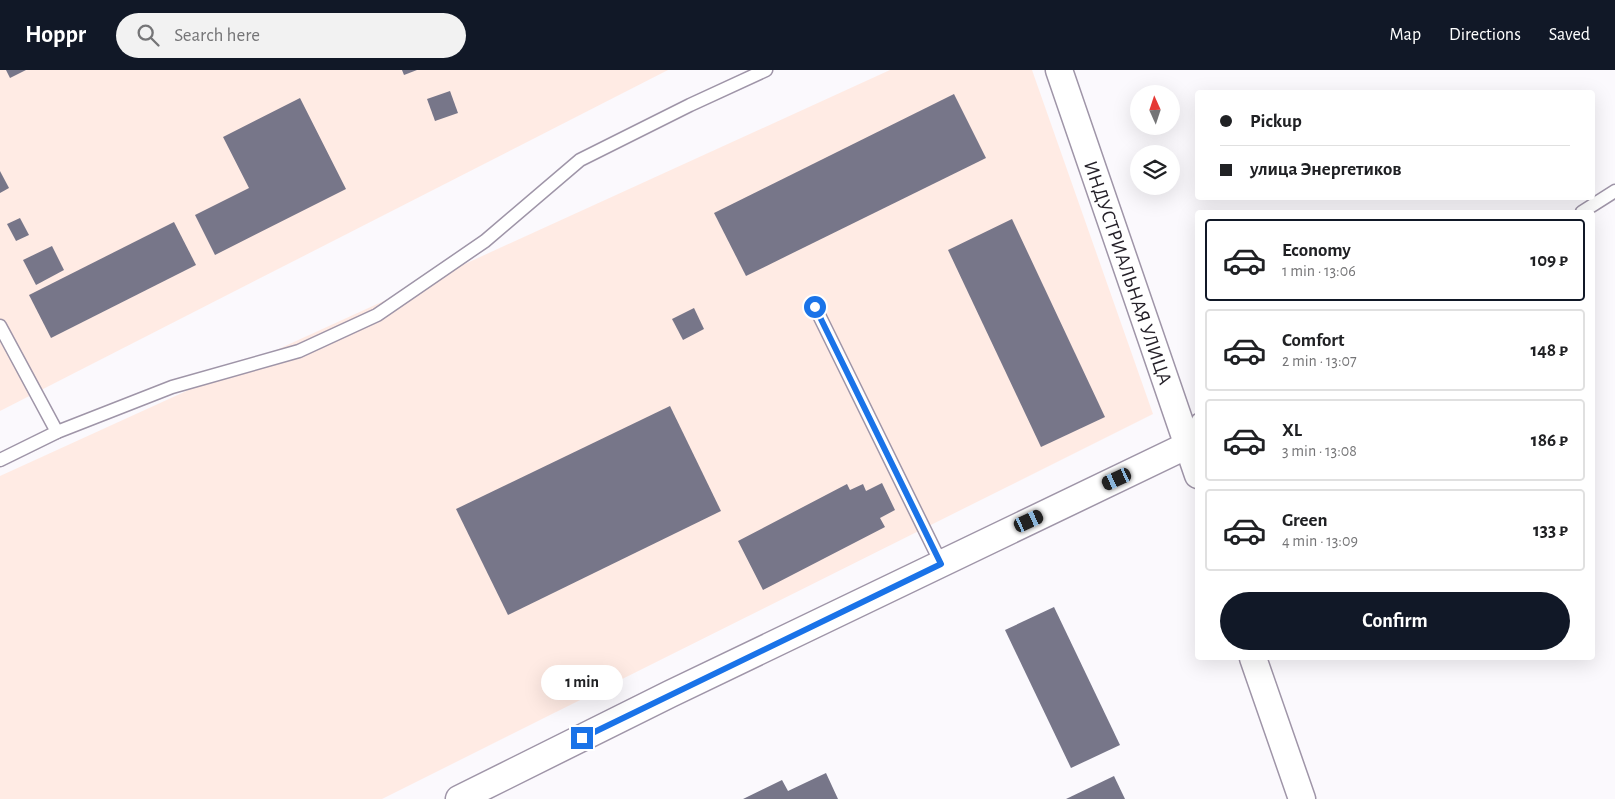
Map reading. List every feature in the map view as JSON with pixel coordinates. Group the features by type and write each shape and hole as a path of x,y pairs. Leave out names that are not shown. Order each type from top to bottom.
{"street":[{"name":"ИНДУСТРИАЛЬНАЯ УЛИЦА","path":"1059,70 1195,466"},
{"path":"459,799 670,694 1188,445"},
{"path":"1254,660 1302,799"}],"lane":[{"path":"0,460 57,432 172,387 299,350 376,315 484,241 580,160 690,105 766,70"},
{"path":"1585,210 1615,191"},
{"path":"815,307 941,564"},
{"path":"0,326 57,432"},
{"path":"1188,445 1195,428"}],"shaded area":[{"path":"0,70 668,70 0,411"},
{"path":"890,70 1032,70 1153,414 382,799 0,799 0,476"}],"building":[{"path":"6,70 26,70 10,78"},
{"path":"402,70 417,70 404,75"},
{"path":"450,91 458,113 435,121 427,99"},
{"path":"954,94 986,158 746,276 714,213"},
{"path":"300,98 346,189 215,255 195,215 249,188 223,137"},
{"path":"0,171 9,188 0,193"},
{"path":"20,218 29,235 16,241 7,224"},
{"path":"1012,219 1105,417 1041,447 948,250"},
{"path":"174,222 196,265 51,338 29,295"},
{"path":"52,246 64,270 36,285 23,260"},
{"path":"694,308 704,329 683,340 672,319"},
{"path":"670,406 721,511 508,615 456,509"},
{"path":"882,483 895,510 880,518 885,527 763,590 738,541 847,484 850,490 863,484 866,491"},
{"path":"1054,607 1120,745 1071,768 1005,630"},
{"path":"826,773 838,799 743,799 782,780 788,791"},
{"path":"1114,776 1125,799 1066,799"}],"route":[{"path":"582,738 941,564 815,307"}]}
